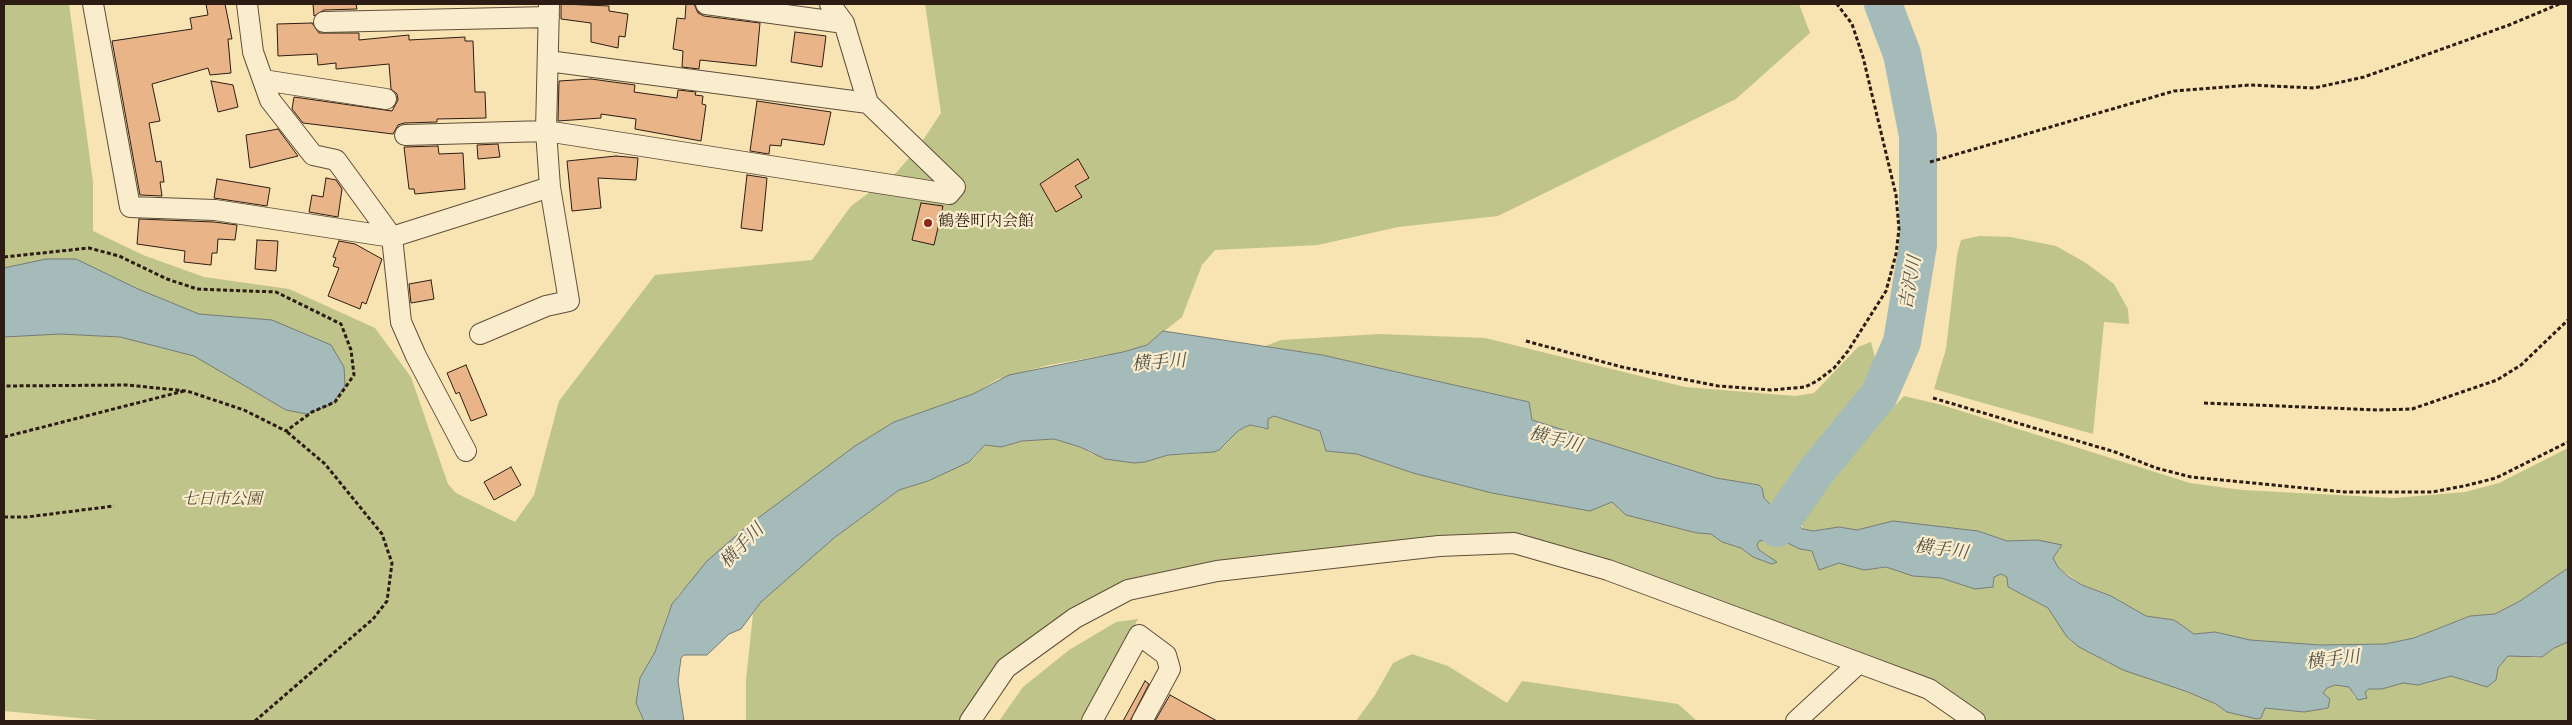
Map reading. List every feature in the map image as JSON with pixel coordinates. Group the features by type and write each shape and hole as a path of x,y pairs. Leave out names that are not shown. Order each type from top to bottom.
{"street":[{"path":"93,4 130,207 215,210 392,237 550,188"},
{"path":"247,4 254,52 270,100 313,155 336,160 392,237 401,322 416,356 466,450"},
{"path":"706,4 844,23"},
{"path":"405,135 546,131 949,194 955,187 868,102 844,23 830,4"},
{"path":"324,22 549,10 546,131 550,188 569,302 546,306 480,334"},
{"path":"548,61 868,102"},
{"path":"263,80 386,99"},
{"path":"974,720 1006,668 1076,618 1128,590 1217,571 1438,546 1514,543 1608,570 1859,662 1929,690 1975,721"},
{"path":"1092,721 1139,635 1166,655 1170,669 1142,721"},
{"path":"1796,721 1859,662"}],"path":[{"path":"1526,341 1632,369 1718,386 1771,390 1805,387 1817,381 1834,368 1848,351 1886,291 1896,254 1899,229 1896,195 1863,57 1852,24 1837,4"},
{"path":"1930,162 2174,91 2250,85 2314,88 2364,77 2559,4"},
{"path":"4,257 89,248 119,256 167,279 197,289 276,292 341,324 351,350 354,375 335,402 312,412 286,431"},
{"path":"2204,403 2379,410 2412,409 2497,380 2520,365 2568,320"},
{"path":"4,386 127,385 187,390 244,410 286,431 325,464 382,534 392,563 386,601 373,619 255,721"},
{"path":"4,436 187,390"},
{"path":"1932,398 2115,452 2191,477 2344,492 2432,492 2464,486 2496,478 2568,442"},
{"path":"4,517 27,517 114,506"}],"green space":[{"name":"七日市公園","path":"4,4 69,4 93,182 93,231 143,255 204,277 289,289 375,328 411,377 448,484 456,493 515,522 534,495 559,401 655,275 812,260 851,206 896,173 919,146 941,113 925,4 1799,4 1810,33 1736,99 1498,216 1398,227 1318,245 1215,250 1202,265 1182,317 1147,345 1123,352 1049,365 998,379 973,394 894,422 746,527 678,595 668,613 655,652 640,678 636,703 644,721 110,721 4,711"},
{"path":"1979,236 2011,237 2056,246 2086,263 2114,284 2128,309 2129,324 2104,322 2093,434 1934,389 1946,349 1957,255 1961,240"},
{"path":"1379,334 1485,338 1685,387 1795,396 1814,393 1858,347 1871,342 1876,362 1869,386 1848,422 1824,439 1813,466 1793,489 1792,499 1784,507 1777,509 1764,498 1762,488 1759,485 1716,478 1532,420 1529,402 1322,355 1265,346 1281,340"},
{"path":"1904,396 1942,405 2190,483 2242,490 2394,498 2465,492 2499,483 2568,448 2568,568 2520,601 2495,614 2470,616 2414,638 2385,644 2320,645 2250,640 2215,632 2194,634 2174,620 2146,616 2111,596 2082,585 2058,567 2053,558 2054,554 2060,550 2038,540 2007,541 1978,531 1866,528 1850,531 1839,527 1813,531 1803,529 1799,517 1804,500 1823,471 1849,445 1877,425"},
{"path":"1274,416 1320,431 1326,451 1357,454 1413,473 1492,493 1590,511 1612,502 1626,515 1697,533 1711,534 1722,542 1741,548 1753,557 1772,564 1769,556 1759,550 1757,545 1759,541 1777,538 1800,549 1812,551 1819,569 1839,563 1864,570 1887,567 1913,576 1941,578 1975,589 1994,584 1994,577 2001,574 2007,577 2008,587 2048,608 2071,641 2108,663 2188,692 2216,704 2227,712 2261,718 2265,708 2304,712 2328,708 2323,693 2327,688 2335,685 2349,687 2355,698 2369,689 2382,689 2403,683 2418,685 2451,676 2481,685 2496,680 2498,668 2508,656 2542,657 2554,648 2568,642 2568,721 1975,721 1929,689 1514,543 1128,590 1006,668 970,721 746,721 746,680 753,614 761,602 790,574 834,538 899,490 928,481 973,459 985,445 1001,447 1022,441 1054,439 1080,447 1092,454 1134,463 1145,462 1168,455 1197,454 1224,446 1238,431 1250,425 1263,429 1268,419"},
{"path":"1138,619 1084,721 999,721 1023,687 1069,650 1116,622"},
{"path":"1412,654 1448,666 1507,703 1522,681 1678,704 1697,721 1356,721 1375,695 1393,663"}],"water":[{"path":"46,259 76,259 138,289 199,314 272,320 331,345 344,367 345,386 332,404 307,414 286,410 194,356 120,337 60,334 4,337 4,268"},
{"name":"横手川","path":"1163,331 1322,355 1529,402 1532,420 1716,478 1759,485 1762,488 1764,498 1772,506 1777,509 1784,507 1790,513 1789,520 1803,529 1813,531 1839,527 1857,530 1893,521 1978,531 2007,541 2038,540 2062,545 2053,558 2058,567 2069,577 2082,585 2111,596 2146,616 2174,620 2194,634 2215,632 2250,640 2320,645 2385,644 2414,638 2470,616 2495,614 2520,601 2568,568 2568,642 2554,648 2542,657 2508,656 2498,668 2496,680 2487,687 2451,676 2418,685 2403,683 2382,689 2369,689 2365,692 2367,698 2358,700 2349,687 2335,685 2327,688 2323,693 2330,699 2328,708 2304,712 2265,708 2261,718 2257,719 2227,712 2216,704 2188,692 2123,670 2079,647 2067,637 2048,608 2008,587 2007,577 2001,574 1994,577 1993,587 1975,589 1941,578 1913,576 1886,567 1864,570 1839,563 1819,570 1812,551 1800,549 1777,538 1759,541 1757,545 1759,550 1777,562 1772,564 1753,557 1741,548 1722,542 1711,534 1697,533 1626,515 1612,502 1590,511 1492,493 1413,473 1357,454 1326,451 1320,431 1274,416 1268,419 1268,429 1250,425 1245,427 1238,431 1219,450 1214,452 1168,455 1145,462 1134,463 1105,459 1080,447 1054,439 1022,441 1001,447 985,445 969,462 928,481 899,490 834,538 761,602 741,629 729,634 707,655 684,655 681,658 678,681 684,721 644,721 636,703 640,678 655,652 672,604 707,561 746,527 855,446 894,422 973,394 1009,375 1123,352 1147,345"}],"building":[{"path":"206,4 225,4 232,39 228,39 231,73 210,75 208,68 152,84 160,121 149,123 156,162 161,161 164,182 160,182 162,196 140,195 112,41 192,29 190,18 208,15"},
{"path":"313,4 356,4 357,9 324,10 314,16"},
{"path":"561,4 609,6 609,11 628,14 625,37 619,36 618,48 591,42 591,23 561,19"},
{"path":"686,4 694,4 698,13 704,16 760,23 756,66 700,60 699,69 682,67 683,51 673,49 677,18 685,19"},
{"path":"312,23 319,33 359,33 359,40 409,35 409,40 465,37 465,41 473,41 475,92 485,92 486,118 437,119 437,122 404,123 398,125 393,134 303,123 292,109 294,97 392,111 398,100 397,94 391,89 389,64 336,69 336,63 318,65 317,54 278,56 277,24"},
{"path":"795,32 826,36 822,67 791,62"},
{"path":"591,79 635,85 634,92 677,98 678,90 696,92 695,95 703,96 702,104 706,105 701,141 635,129 636,119 601,114 601,118 558,121 559,81"},
{"path":"211,81 233,85 238,107 218,112"},
{"path":"757,101 831,112 824,145 782,139 781,146 770,145 769,154 750,151"},
{"path":"278,129 298,156 250,168 246,135"},
{"path":"498,144 500,157 478,159 477,145"},
{"path":"438,146 439,154 463,153 465,189 415,194 414,189 409,189 404,147"},
{"path":"616,156 638,158 636,180 598,178 601,208 572,211 567,161"},
{"path":"1078,159 1089,178 1075,186 1082,197 1056,212 1040,184"},
{"path":"747,175 767,178 762,231 741,228"},
{"path":"326,178 336,180 342,189 338,217 309,212 312,195 323,197"},
{"path":"217,179 270,188 267,206 214,198"},
{"name":"鶴巻町内会館","path":"921,203 943,206 934,245 912,240"},
{"path":"139,219 214,222 237,225 235,240 218,239 217,253 212,253 211,265 184,262 185,251 137,244"},
{"path":"257,240 278,241 276,271 255,269"},
{"path":"339,241 355,244 382,259 366,304 362,302 360,309 328,296 339,268 333,266 336,258 333,257"},
{"path":"431,280 434,299 411,303 409,284"},
{"path":"466,365 487,415 471,421 459,392 456,394 447,373"},
{"path":"511,467 521,485 494,500 484,482"},
{"path":"1145,681 1149,684 1130,721 1123,721"},
{"path":"1170,695 1217,721 1155,721"}],"waterway":[{"name":"吉沢川","path":"1777,528 1815,473 1879,395 1902,342 1918,245 1918,136 1902,54 1883,4"}],"place":[{"name":"鶴巻町内会館","path":"928,223"}]}
